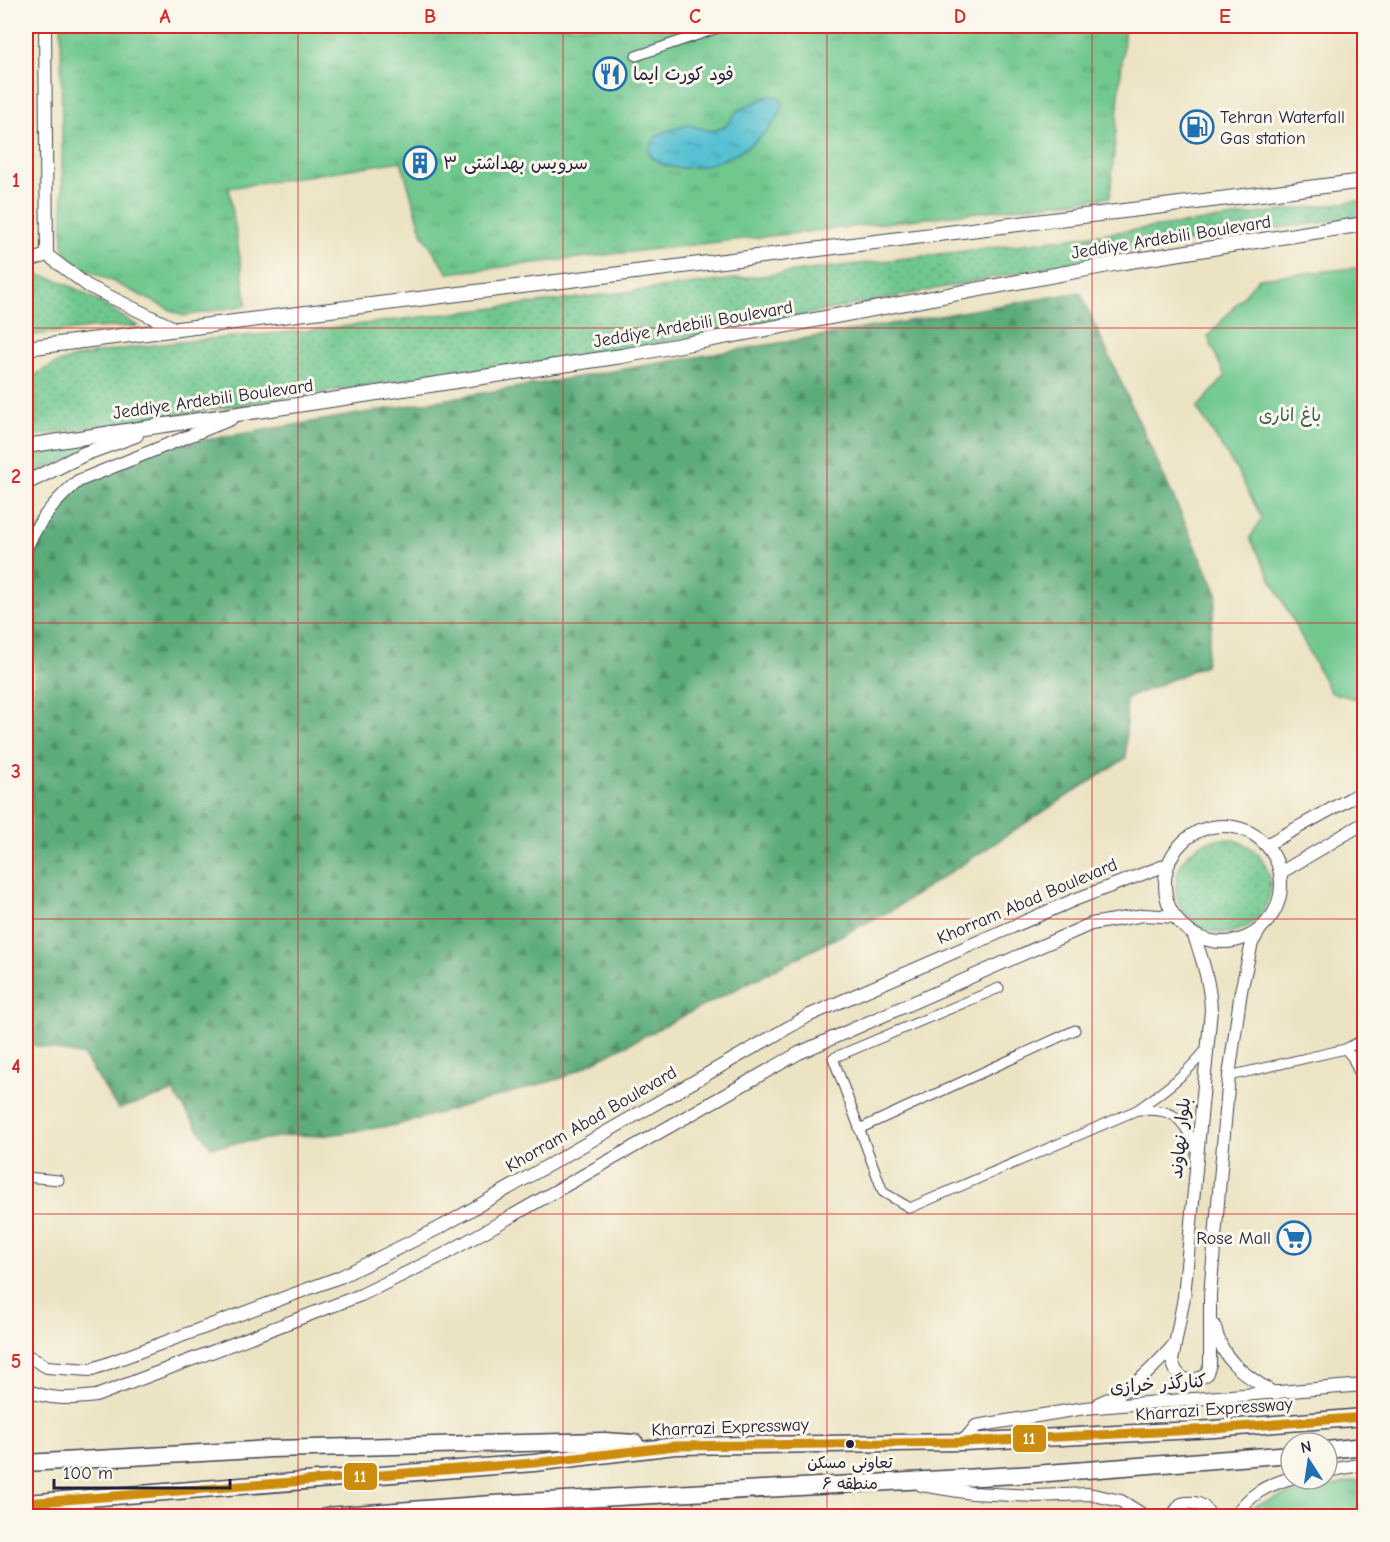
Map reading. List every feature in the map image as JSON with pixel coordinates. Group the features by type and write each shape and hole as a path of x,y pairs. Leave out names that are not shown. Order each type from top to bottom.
{"highway":[{"name":"Kharrazi Expressway","path":"26,1503 534,1463 675,1446 963,1442 1214,1429 1365,1418"},
{"path":"30,1462 271,1449 507,1443 604,1441 675,1446"},
{"path":"1339,1449 1365,1446"},
{"path":"327,1516 493,1504 1035,1474 1279,1455"},
{"path":"460,1516 493,1504"}],"main road":[{"name":"Jeddiye Ardebili Boulevard","path":"26,348 1365,181"},
{"name":"Jeddiye Ardebili Boulevard","path":"26,446 622,356 1124,262 1365,224"},
{"path":"26,483 84,454 167,423"}],"street":[{"path":"45,26 47,255"},
{"path":"636,56 724,26"},
{"path":"26,262 47,255"},
{"path":"47,255 88,286 176,329"},
{"path":"26,548 38,523 57,499 78,481 245,413"},
{"path":"1266,845 1365,791"},
{"path":"1280,873 1365,823"},
{"path":"1173,1346 1172,1361 1176,1371 1183,1379 1195,1380 1206,1375 1210,1365 1210,1295 1229,1077 1241,991 1252,943 1278,903 1280,873 1266,845 1250,833 1232,827 1212,827 1186,840 1169,864 1165,882 1167,900 1176,917 1193,934 1210,940 1228,942 1245,938 1261,928"},
{"name":"Khorram Abad Boulevard","path":"26,1355 47,1367 90,1370 340,1277 441,1227 810,1015 1074,900 1169,864"},
{"path":"26,1390 44,1397 66,1399 96,1396 361,1295 443,1255 799,1053 1091,924 1144,915 1176,917"},
{"name":"بلوار نهاوند","path":"1173,1346 1184,1298 1196,1146 1208,1047 1210,987 1203,958 1193,934"},
{"path":"832,1058 999,988"},
{"path":"920,1000 927,1019"},
{"path":"859,1129 1075,1030"},
{"path":"1229,1077 1345,1049 1365,1039"},
{"path":"826,1041 883,1192 910,1208 1137,1110 1171,1087 1194,1065 1208,1047"},
{"path":"1345,1049 1352,1057 1365,1084"},
{"path":"1137,1110 1166,1110 1184,1124 1196,1146"},
{"path":"26,1177 59,1180"},
{"path":"1210,1295 1217,1337 1236,1369 1275,1394"},
{"path":"1085,1408 1125,1393 1173,1346"},
{"name":"کنارگذر خرازی","path":"963,1442 976,1426 1085,1408 1365,1385"},
{"path":"1339,1469 1365,1464"},
{"path":"896,1481 971,1493 1089,1494 1121,1501 1145,1516"},
{"path":"1235,1516 1247,1499 1261,1488 1279,1482"},
{"path":"1172,1516 1181,1504 1195,1502 1206,1509 1210,1516"}],"green space":[{"path":"61,26 1125,26 1110,197 448,273 423,235 401,161 229,188 247,305 183,316 70,261 63,244"},
{"path":"1364,200 1364,217 1240,233 1109,255 625,350 357,387 36,436 35,375 57,363 94,354 852,265"},
{"name":"باغ اناری","path":"1364,267 1364,701 1330,692 1250,538 1262,518 1236,469 1197,408 1225,377 1208,337 1259,278"},
{"path":"33,275 46,277 73,287 138,326 90,328 26,336 30,328 26,316 26,277"},
{"path":"1080,292 1217,593 1205,665 1126,699 1126,758 895,908 562,1078 397,1125 321,1136 293,1135 211,1147 173,1092 118,1109 84,1056 28,1044 36,533 71,490 146,450"},
{"path":"126,435 26,476 26,458"},
{"path":"1223,839 1241,843 1256,853 1266,868 1270,886 1266,904 1256,919 1241,929 1223,933 1205,929 1190,919 1180,904 1176,886 1180,868 1190,853 1205,843"},
{"path":"1364,1479 1364,1516 1248,1516 1257,1505 1280,1497 1308,1491 1339,1491 1339,1484"}],"water":[{"path":"769,96 778,97 783,103 776,119 763,135 744,149 723,160 679,168 661,163 648,151 656,137 664,132 688,125 711,131 725,127 737,111"}],"transit line":[{"name":"11","path":"26,1503 534,1463 675,1446 963,1442 1214,1429 1364,1417"}],"place":[{"name":"فود کورت ایما","path":"610,74"},
{"name":"Tehran Waterfall Gas station","path":"1197,127"},
{"name":"سرویس بهداشتی ۳","path":"420,163"},
{"name":"Rose Mall","path":"1294,1238"},
{"name":"تعاونی مسکن منطقه ۶","path":"850,1444"}]}
